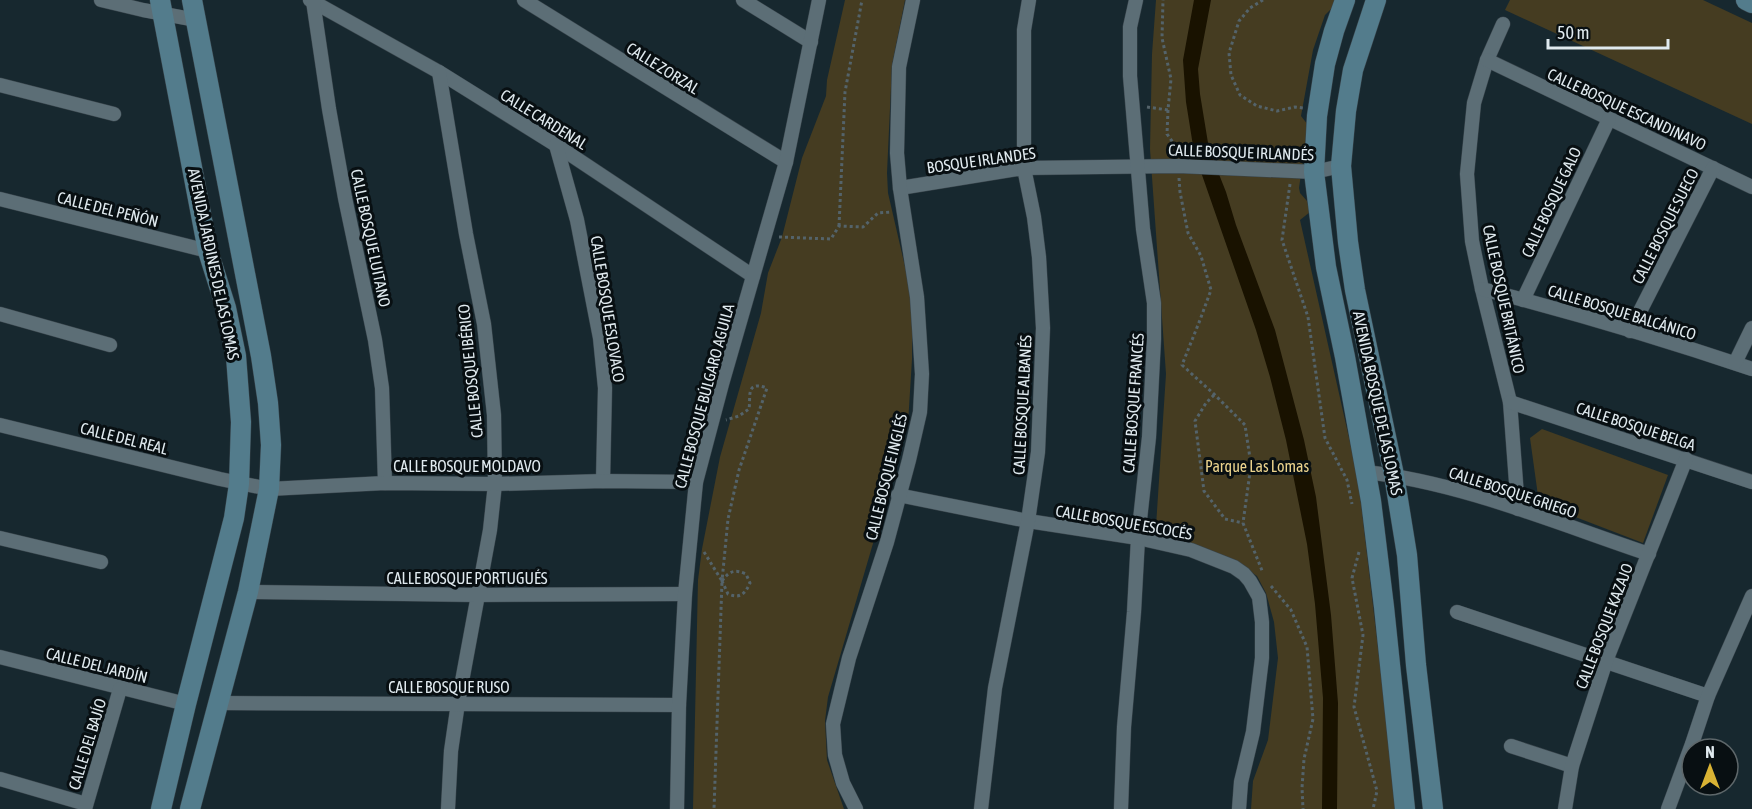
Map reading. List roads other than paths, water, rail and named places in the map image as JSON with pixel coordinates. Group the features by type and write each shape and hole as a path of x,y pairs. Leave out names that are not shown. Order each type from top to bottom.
{"street":[{"path":"101,0 143,10 161,6 196,20"},
{"name":"AVENIDA JARDINES DE LAS LOMAS","path":"190,809 248,592 269,489 271,445 268,403 192,0"},
{"name":"CALLE ZORZAL","path":"524,0 786,162"},
{"path":"743,0 811,42"},
{"name":"CALLE BOSQUE BÚLGARO AGUILA","path":"677,809 679,705 685,594 696,482 786,162 819,0"},
{"name":"CALLE BOSQUE INGLÉS","path":"856,809 843,783 835,755 833,724 849,658 887,542 920,412 922,374 918,297 900,188 897,153 899,67 913,0"},
{"name":"CALLE BOSQUE ALBANÉS","path":"981,809 995,688 1028,521 1038,452 1043,328 1039,256 1024,168 1024,30 1029,0"},
{"name":"CALLE BOSQUE FRANCÉS","path":"1121,809 1124,727 1138,538 1149,436 1154,339 1154,303 1143,229 1132,102 1130,27 1136,0"},
{"name":"AVENIDA BOSQUE DE LAS LOMAS","path":"1345,0 1325,64 1317,116 1314,172 1328,276 1371,501 1405,809"},
{"name":"AVENIDA BOSQUE DE LAS LOMAS","path":"1376,0 1353,70 1346,111 1341,166 1355,290 1394,475 1407,555 1410,608 1433,809"},
{"path":"1746,0 1752,3"},
{"name":"CALLE CARDENAL","path":"312,1 439,72 556,145 753,276"},
{"name":"CALLE BOSQUE LUITANO","path":"312,1 328,109 375,340 382,388 385,483"},
{"name":"AVENIDA JARDINES DE LAS LOMAS","path":"161,6 208,251 226,308 236,356 241,422 239,484 225,558 161,809"},
{"name":"CALLE BOSQUE BRITÁNICO","path":"1503,24 1487,60 1474,103 1467,174 1472,241 1510,402 1518,509"},
{"name":"CALLE BOSQUE ESCANDINAVO","path":"1487,60 1752,187"},
{"name":"CALLE BOSQUE IBÉRICO","path":"439,72 466,234 484,324 494,415 495,484 490,530 458,703 451,752 448,809"},
{"path":"0,85 114,114"},
{"name":"CALLE BOSQUE GALO","path":"1523,300 1609,119"},
{"name":"CALLE BOSQUE ESLOVACO","path":"556,145 577,220 600,338 605,388 603,481"},
{"name":"CALLE BOSQUE IRLANDÉS","path":"1138,167 1178,166 1314,172 1341,166"},
{"name":"BOSQUE IRLANDES","path":"900,188 1024,168 1138,167"},
{"name":"CALLE BOSQUE SUECO","path":"1630,331 1713,168"},
{"name":"CALLE DEL PEÑÓN","path":"0,199 208,251"},
{"name":"CALLE BOSQUE BALCÁNICO","path":"1482,289 1752,369"},
{"path":"0,314 110,345"},
{"path":"1735,363 1752,328"},
{"name":"CALLE BOSQUE BELGA","path":"1510,402 1752,482"},
{"name":"CALLE DEL REAL","path":"0,425 239,484"},
{"name":"CALLE BOSQUE KAZAJO","path":"1564,809 1572,766 1606,661 1686,459"},
{"name":"CALLE BOSQUE GRIEGO","path":"1365,472 1394,475 1443,487 1518,509 1649,554"},
{"name":"CALLE BOSQUE MOLDAVO","path":"239,484 269,489 385,483 696,482"},
{"name":"CALLE BOSQUE ESCOCÉS","path":"898,495 1028,521 1138,538 1191,550 1234,567 1250,581 1259,597 1262,658 1253,732 1241,782 1239,809"},
{"path":"0,538 101,562"},
{"name":"CALLE BOSQUE PORTUGUÉS","path":"248,592 477,595 685,594"},
{"path":"1668,809 1708,696 1752,596"},
{"path":"1384,607 1410,608"},
{"path":"1457,612 1708,696"},
{"name":"CALLE DEL JARDÍN","path":"0,657 186,704"},
{"name":"CALLE DEL BAJÍO","path":"86,806 120,688"},
{"name":"CALLE BOSQUE RUSO","path":"218,703 679,705"},
{"path":"1512,746 1572,766"},
{"path":"0,779 86,806"}],"park label":[{"name":"Parque Las Lomas","path":"1257,466"}]}
